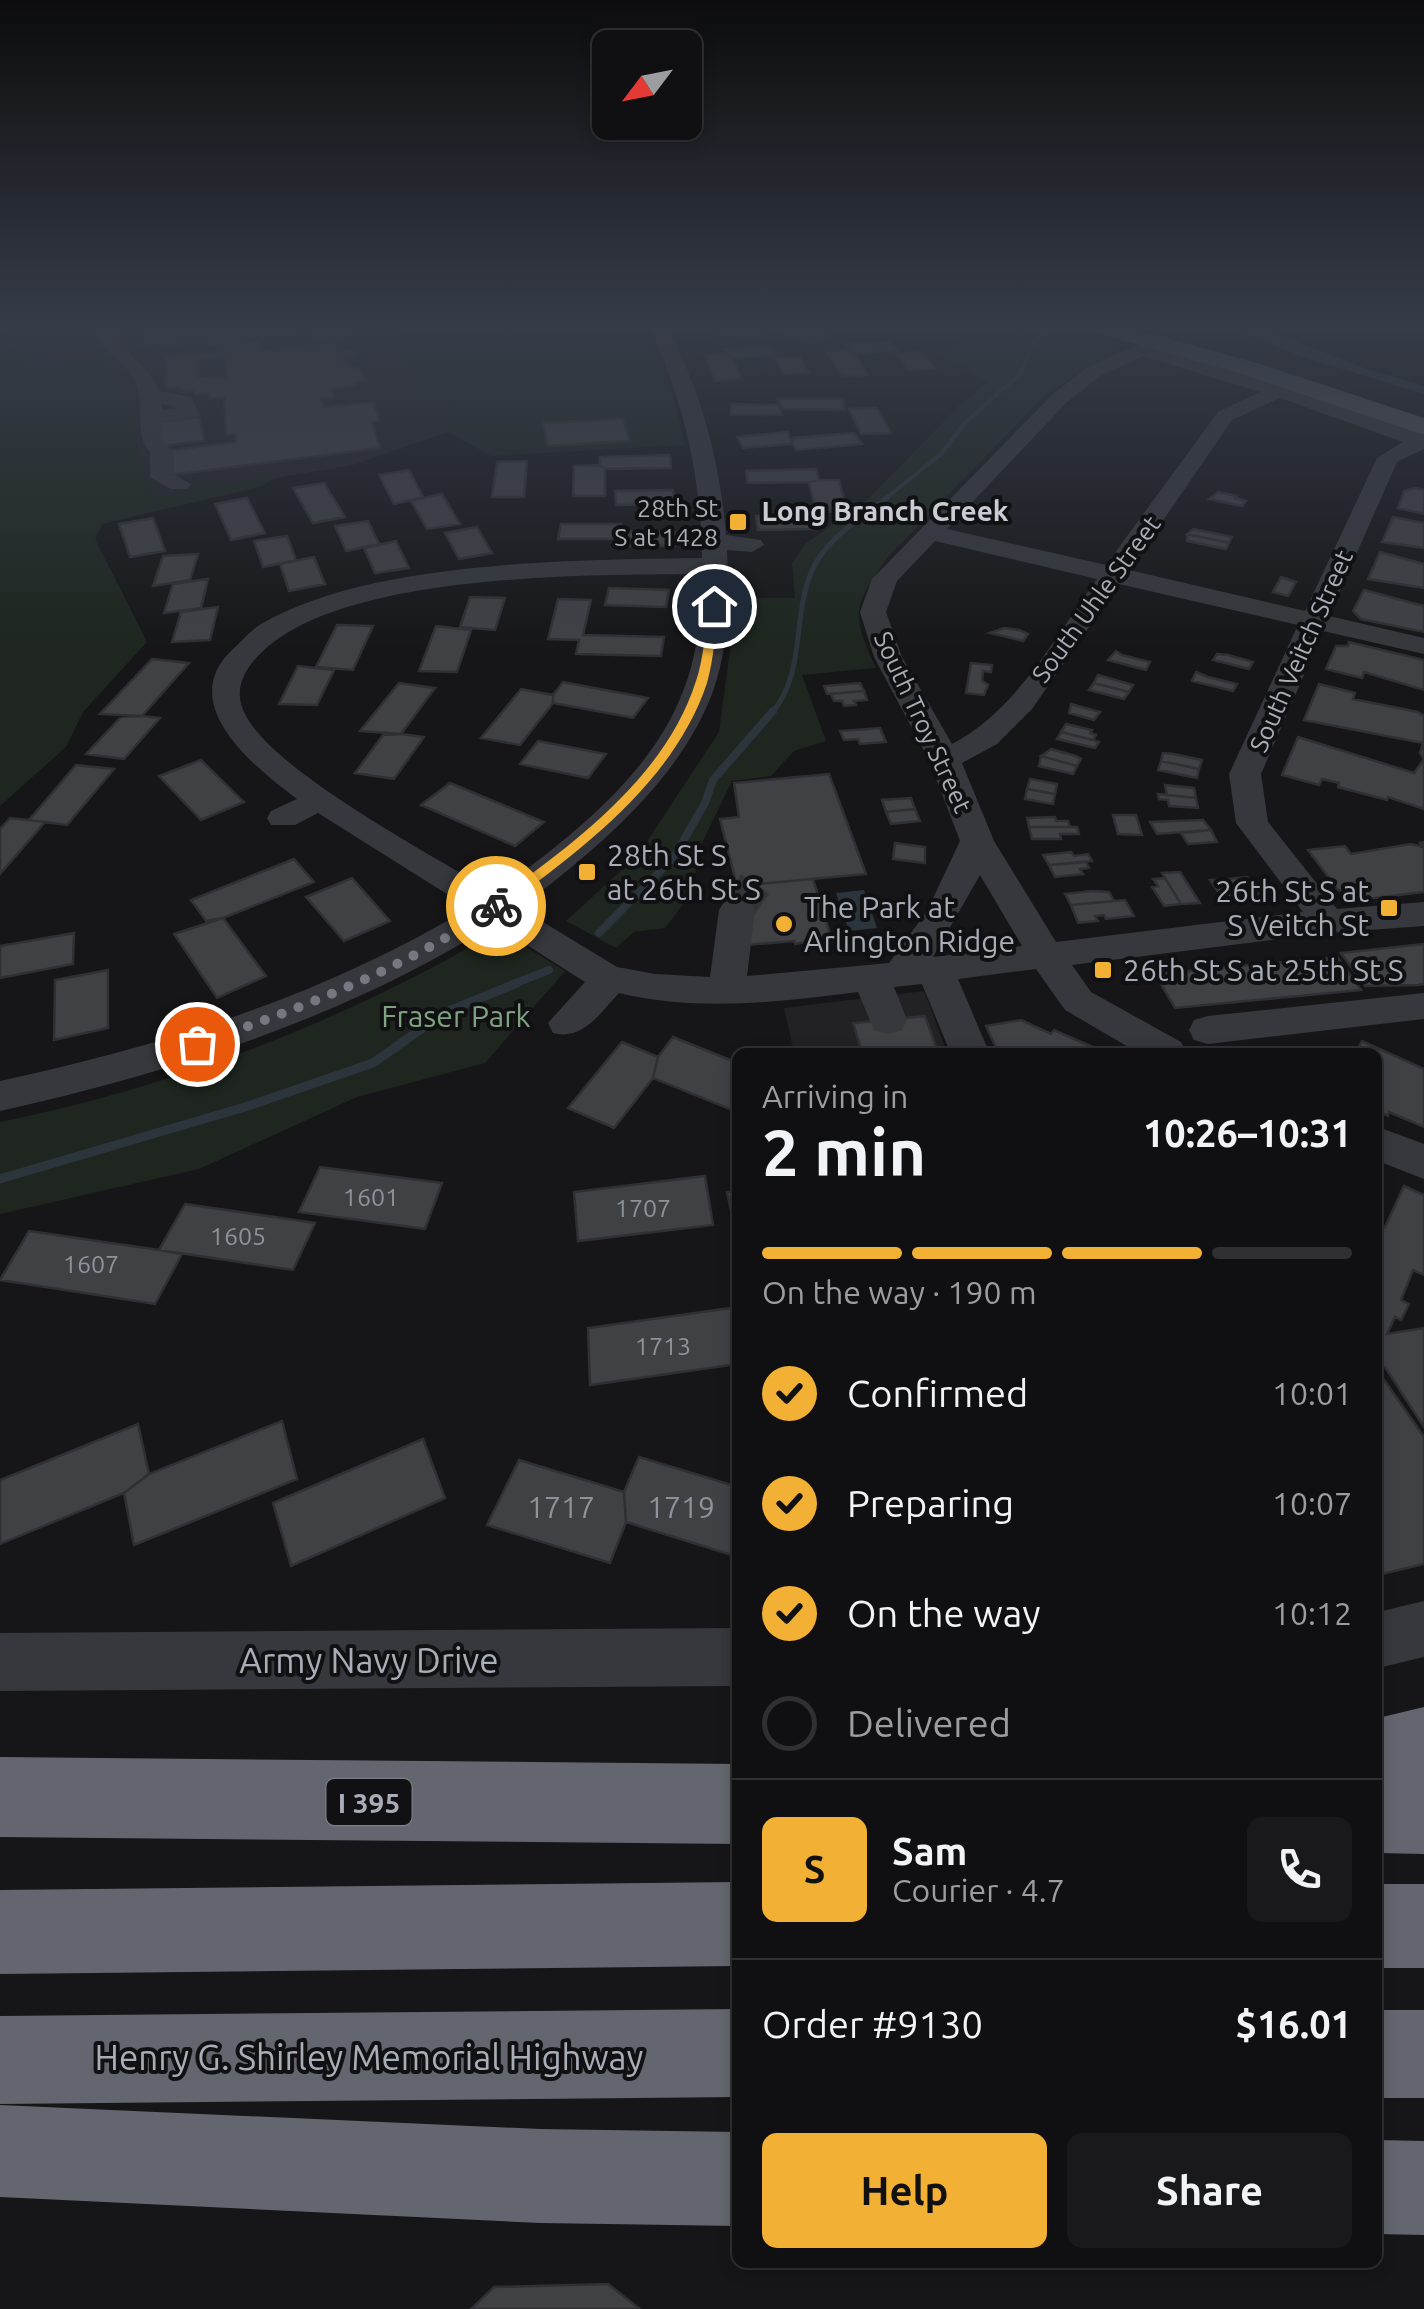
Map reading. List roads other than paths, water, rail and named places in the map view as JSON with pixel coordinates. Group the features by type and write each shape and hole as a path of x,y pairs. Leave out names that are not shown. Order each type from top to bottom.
{"highway":[{"path":"1382,1756 1424,1746"},
{"name":"I 395","path":"0,1798 732,1804"},
{"path":"1382,1814 1424,1814"},
{"path":"0,1932 732,1924"},
{"path":"1382,1926 1424,1926"},
{"name":"Henry G. Shirley Memorial Highway","path":"0,2060 732,2054"},
{"path":"1382,2054 1424,2054"},
{"path":"0,2150 540,2176 732,2179"},
{"path":"1382,2187 1424,2188"}],"street":[{"path":"150,436 161,451 161,477 179,484"},
{"path":"0,1096 67,1083 167,1054 257,1023 410,956 493,908 565,856 606,819 661,756 689,711 702,680 714,606 716,463 710,436"},
{"name":"South Troy Street","path":"1024,436 885,579 872,612 888,658 945,760 977,841 1045,955 1078,1001 1160,1048"},
{"name":"South Uhle Street","path":"945,760 986,738 1022,703 1211,436"},
{"name":"South Veitch Street","path":"1328,921 1252,823 1245,774 1388,458 1418,436"},
{"path":"932,534 1424,646"},
{"path":"752,544 715,554 527,564 320,607 270,630 236,660 225,685 230,716 268,761 321,799 611,979 727,990 902,974 1328,921 1424,914"},
{"path":"283,818 321,799"},
{"path":"888,1020 902,974 962,883 977,841"},
{"path":"727,990 730,941 737,910"},
{"path":"902,974 967,1048"},
{"path":"567,1023 611,979"},
{"path":"1208,1030 1424,1006"},
{"path":"1382,1144 1424,1162"},
{"path":"1382,1639 1424,1629"},
{"name":"Army Navy Drive","path":"0,1662 732,1657"}],"waterway":[{"path":"885,499 941,454 955,436"},
{"path":"771,714 789,682 805,591 817,561 845,530 888,497"},
{"path":"599,933 674,857 705,803 713,780 773,711"},
{"path":"511,985 549,970"},
{"path":"0,1179 245,1107 373,1063 444,1013 517,983"}],"tunnel":[{"path":"737,910 755,884"}],"place":[{"name":"28th St S at 1428","path":"738,522"},
{"name":"28th St S at 26th St S","path":"587,872"},
{"name":"26th St S at S Veitch St","path":"1389,908"},
{"name":"The Park at Arlington Ridge","path":"784,924"},
{"name":"26th St S at 25th St S","path":"1103,970"}],"district":[{"name":"Long Branch Creek","path":"885,510"}],"park label":[{"name":"Fraser Park","path":"456,1016"}]}
